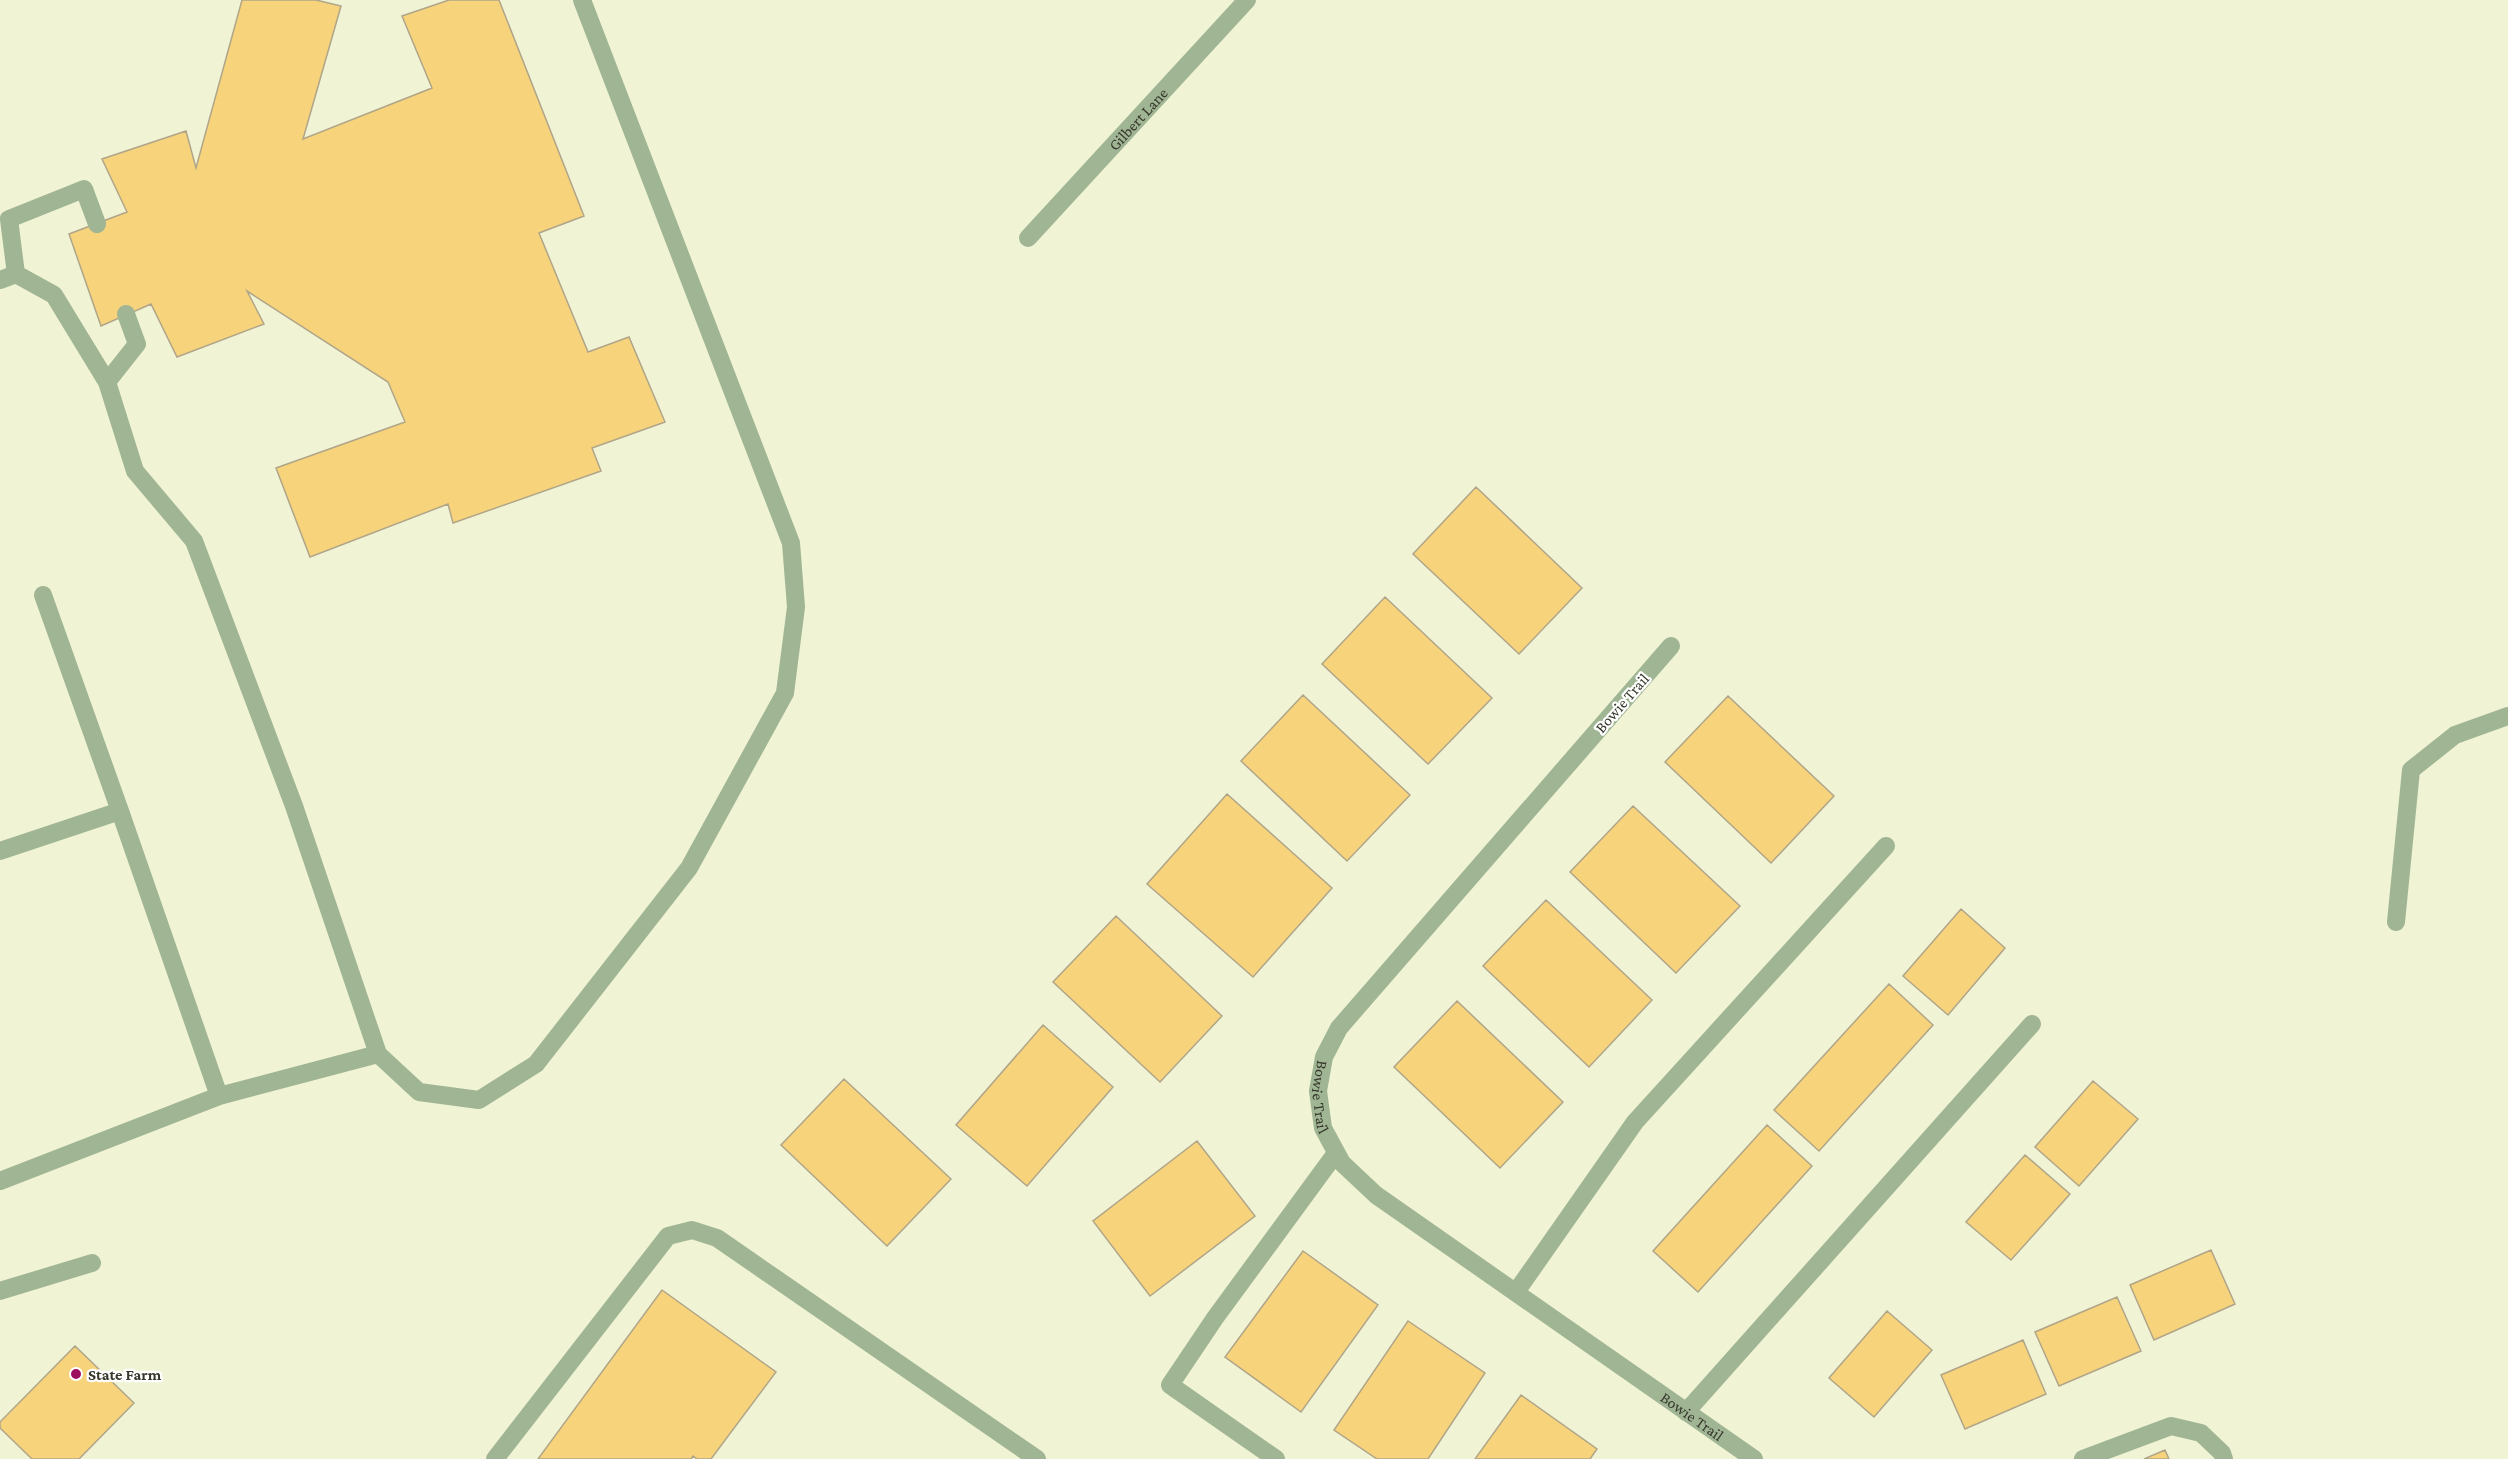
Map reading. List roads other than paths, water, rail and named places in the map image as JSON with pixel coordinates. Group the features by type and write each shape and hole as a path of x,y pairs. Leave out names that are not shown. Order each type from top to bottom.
{"street":[{"path":"97,224 84,189 9,219 8,277 54,295 107,382 135,471 194,541 294,806 378,1054 420,1092 479,1100 536,1064 689,868 785,693 796,607 791,543 582,0"},
{"name":"Gilbert Lane","path":"1028,238 1247,0"},
{"path":"107,382 137,344 126,314"},
{"path":"43,595 219,1096"},
{"name":"Bowie Trail","path":"1671,646 1339,1028 1324,1057 1318,1091 1323,1128 1336,1153 1342,1163 1376,1195 1754,1459"},
{"path":"2396,922 2411,770 2455,735 2508,716"},
{"path":"0,852 120,811"},
{"path":"1516,1292 1635,1122 1886,846"},
{"path":"1686,1412 2032,1024"},
{"path":"0,1181 219,1096 378,1054"},
{"path":"1276,1459 1170,1385 1215,1318 1336,1153"},
{"path":"495,1459 668,1236 692,1230 717,1238 1037,1459"},
{"path":"0,1291 92,1263"},
{"path":"2083,1459 2171,1426 2201,1433 2222,1453 2224,1459"}],"place":[{"name":"State Farm","path":"76,1374"}]}
